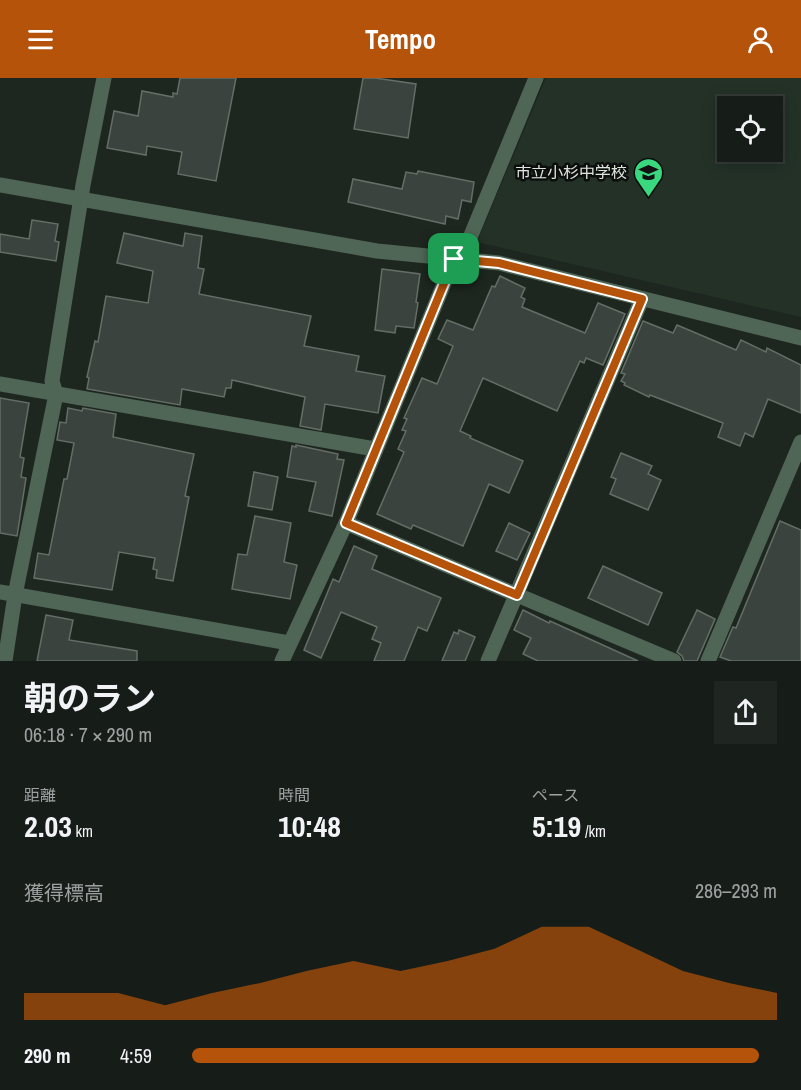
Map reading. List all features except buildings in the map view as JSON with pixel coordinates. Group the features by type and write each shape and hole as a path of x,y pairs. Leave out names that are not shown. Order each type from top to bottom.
{"street":[{"path":"5,661 7,593 56,394 52,381 81,200 104,78"},
{"path":"282,661 346,523 454,259 467,245 536,78"},
{"path":"0,185 377,251 499,263 801,338"},
{"path":"488,661 642,299"},
{"path":"0,384 375,449"},
{"path":"708,661 801,442"},
{"path":"346,523 674,661"},
{"path":"7,593 289,643"}],"shaded area":[{"name":"市立小杉中学校","path":"546,78 801,78 801,317 477,242"}],"place":[{"name":"市立小杉中学校","path":"648,198"}],"route":[{"path":"454,259 499,263 642,299 517,595 346,523 454,259"}]}
